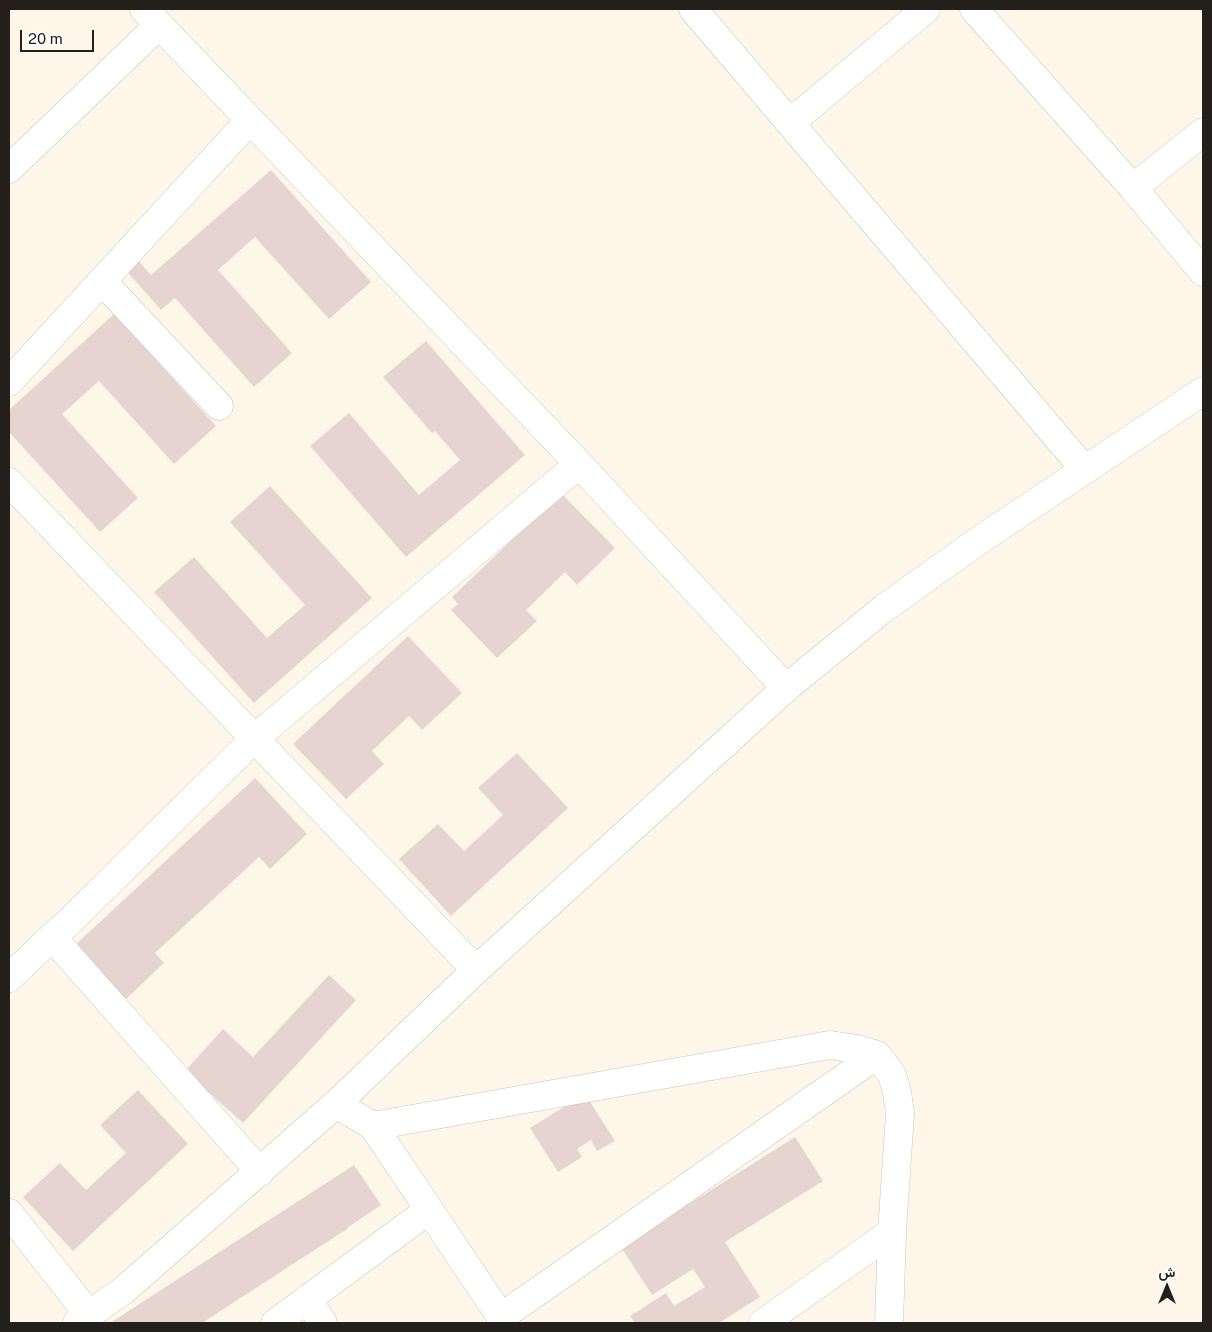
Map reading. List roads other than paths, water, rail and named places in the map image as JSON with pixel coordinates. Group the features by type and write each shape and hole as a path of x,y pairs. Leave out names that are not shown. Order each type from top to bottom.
{"street":[{"path":"694,9 1085,470"},
{"path":"790,123 926,9"},
{"path":"974,9 1133,188 1203,272"},
{"path":"9,169 151,17 579,464 786,688"},
{"path":"9,382 250,120"},
{"path":"1133,188 1203,132"},
{"path":"102,281 219,406"},
{"path":"9,1213 83,1319 124,1290 336,1104 476,970 786,688 883,609 981,539 1203,391"},
{"path":"9,978 255,738 579,464"},
{"path":"9,482 476,970"},
{"path":"52,937 260,1172"},
{"path":"372,1126 830,1045 858,1048 876,1056 892,1075 900,1113 892,1232 889,1323"},
{"path":"336,1104 372,1126 503,1320 876,1056"},
{"path":"275,1323 429,1210"},
{"path":"763,1323 892,1232"},
{"path":"307,1299 323,1323"}]}
